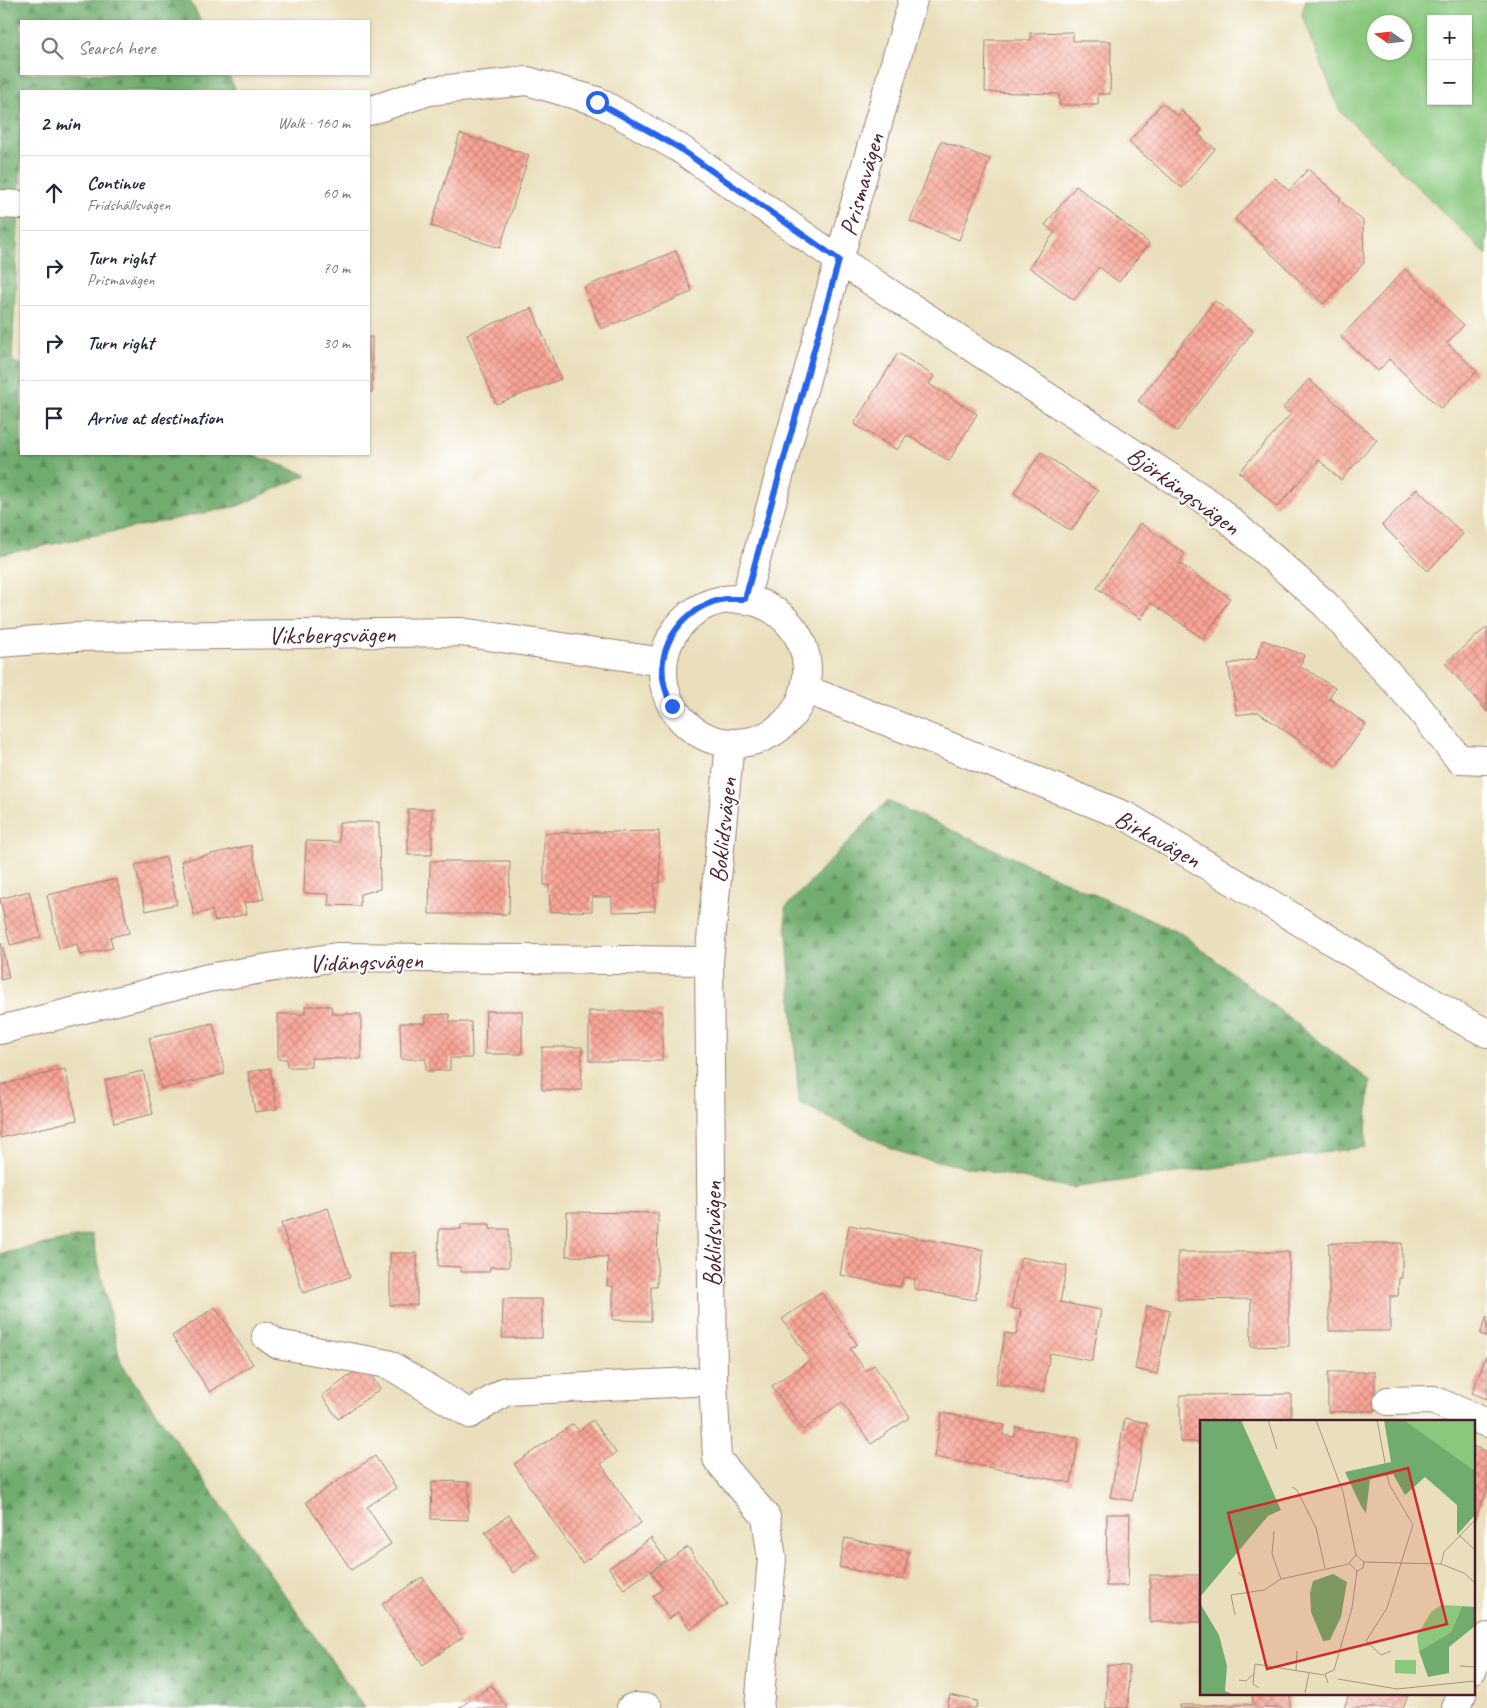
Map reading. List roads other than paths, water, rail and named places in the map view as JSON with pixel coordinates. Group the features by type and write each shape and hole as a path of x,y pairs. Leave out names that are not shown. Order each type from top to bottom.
{"street":[{"name":"Prismavägen","path":"745,599 913,0"},
{"name":"Björkängsvägen","path":"370,112 429,91 527,81 597,102 679,148 839,260 1212,505 1325,604 1415,704 1459,759 1487,760"},
{"path":"0,204 20,205"},
{"path":"725,599 745,599 771,608 792,627 801,642 806,657 805,690 792,716 777,730 758,740 744,743 716,741 690,728 679,717 666,695 663,679 663,662 668,643 678,626 690,614 705,605 725,599"},
{"name":"Viksbergsvägen","path":"0,643 75,637 461,632 663,662"},
{"name":"Birkavägen","path":"805,690 1128,817 1460,1020 1487,1033"},
{"name":"Boklidsvägen","path":"730,743 709,961 713,1381 717,1459 766,1518 772,1559 759,1708"},
{"name":"Vidängsvägen","path":"0,1030 208,978 336,957 709,961"},
{"path":"266,1336 277,1344 388,1364 470,1414 506,1392 713,1381"},
{"path":"1388,1401 1433,1400 1487,1423"},
{"path":"1474,1667 1487,1637"},
{"path":"1456,1708 1461,1696"},
{"path":"631,1708 634,1706 648,1708"}]}
